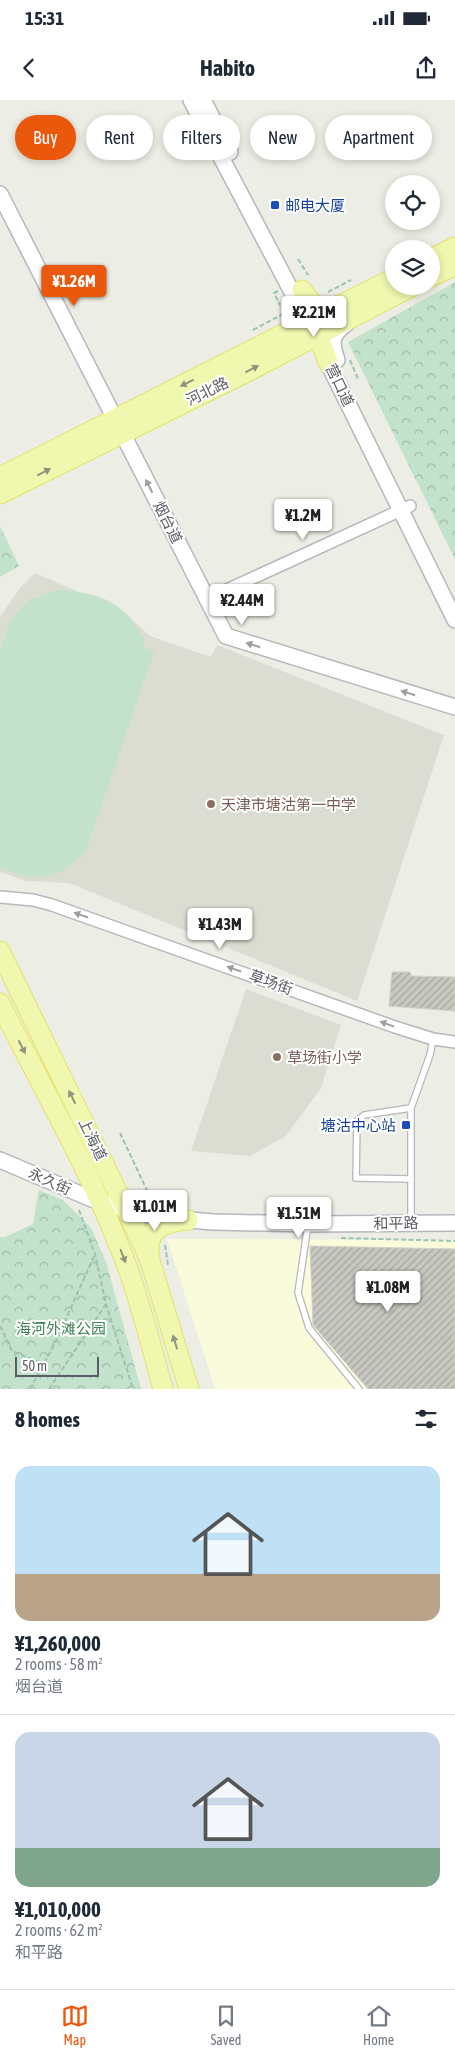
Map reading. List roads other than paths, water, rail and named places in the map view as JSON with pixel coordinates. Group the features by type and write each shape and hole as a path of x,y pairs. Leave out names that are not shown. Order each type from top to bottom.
{"main road":[{"path":"440,254 455,247"},
{"path":"440,272 455,265"},
{"name":"河北路","path":"0,494 119,426 317,329 352,309 385,285"},
{"path":"302,289 312,304 321,308 352,309"},
{"name":"河北路","path":"352,309 389,295"},
{"path":"317,329 333,362"},
{"path":"279,346 309,351 333,362"},
{"name":"河北路","path":"0,477 119,426"},
{"name":"上海道","path":"0,951 128,1209 160,1268 189,1389"},
{"name":"上海道","path":"0,1003 100,1202 128,1270 163,1389"},
{"path":"160,1268 149,1247 154,1232 164,1223 188,1220"}],"street":[{"path":"191,100 302,289"},
{"path":"203,100 302,289 317,329"},
{"name":"烟台道","path":"0,194 226,636 455,707"},
{"name":"营口道","path":"352,309 334,334 333,362 405,508 455,620"},
{"path":"207,599 405,508"},
{"name":"营口道","path":"405,508 455,598"},
{"name":"草场街","path":"0,897 33,900 52,905 433,1039 455,1042"},
{"name":"永久街","path":"0,1160 100,1202"},
{"name":"和平路","path":"100,1202 157,1217 188,1220 308,1224 455,1223"}],"lane":[{"path":"411,1223 411,1108 430,1054 433,1039"},
{"path":"411,1108 364,1115 357,1121 356,1178 411,1178"},
{"path":"308,1224 298,1292 309,1328 359,1389"}],"place":[{"name":"邮电大厦","path":"275,205"},
{"name":"天津市塘沽第一中学","path":"211,804"},
{"name":"草场街小学","path":"277,1057"},
{"name":"塘沽中心站","path":"406,1125"}],"park label":[{"name":"海河外滩公园","path":"61,1328"}]}
